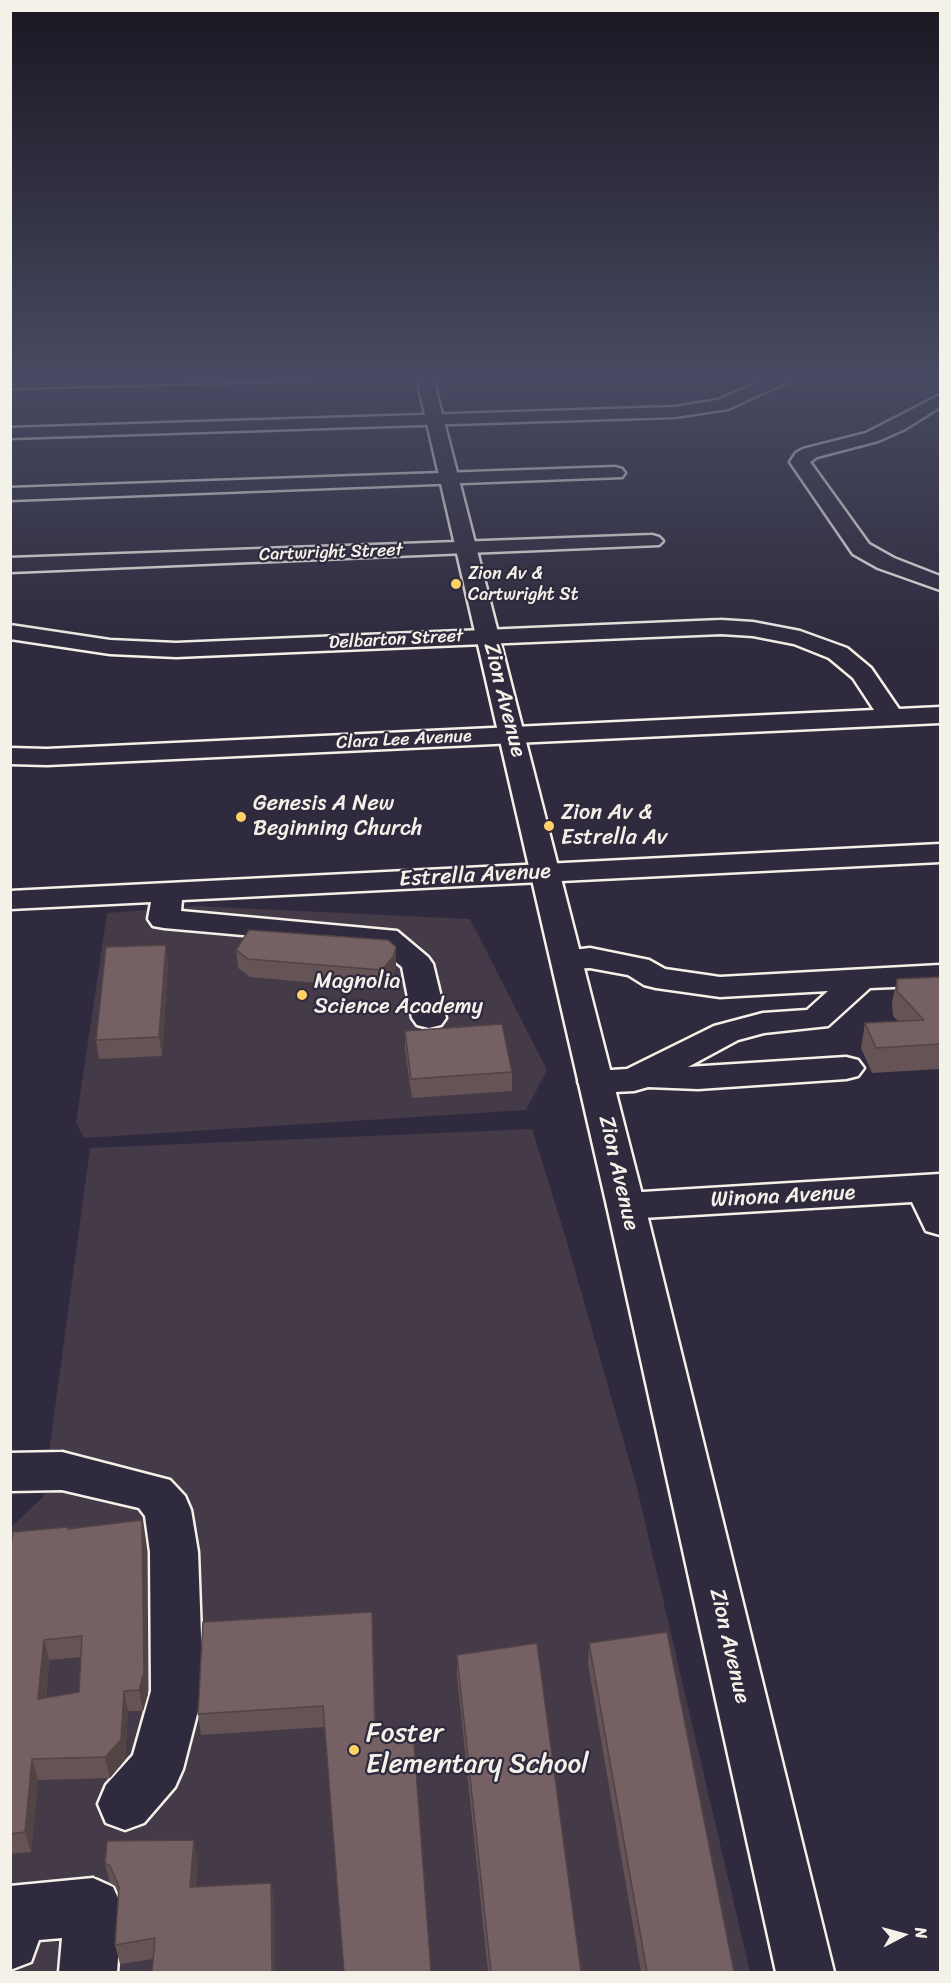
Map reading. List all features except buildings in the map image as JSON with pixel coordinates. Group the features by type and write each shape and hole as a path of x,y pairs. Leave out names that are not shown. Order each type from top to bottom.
{"street":[{"name":"Zion Avenue","path":"446,468 626,1206 805,1972"},
{"path":"804,468 861,549 886,564 940,583"},
{"path":"10,494 615,473"},
{"name":"Cartwright Street","path":"10,565 652,541"},
{"name":"Delbarton Street","path":"10,632 110,647 176,650 720,627 753,629 815,642 848,659 862,673 892,718"},
{"name":"Clara Lee Avenue","path":"10,756 47,757 940,715"},
{"name":"Estrella Avenue","path":"10,900 940,853"},
{"path":"168,893 164,919 386,938 417,964 429,1018"},
{"path":"567,959 590,958 638,967 656,978 720,987 940,975"},
{"path":"596,1082 634,1080 726,1033 764,1023 816,1019 861,979"},
{"path":"640,1076 698,1078 846,1068"},
{"name":"Winona Avenue","path":"626,1206 935,1199"},
{"path":"15,1471 62,1471 154,1492 168,1510 174,1552 177,1691 156,1769 124,1804"},
{"path":"10,1941 15,1913 93,1907 88,1972"}],"shaded area":[{"name":"Magnolia Science Academy","path":"196,906 470,919 547,1070 526,1110 84,1138 76,1123 107,913"},
{"name":"Foster Elementary School","path":"532,1129 567,1242 637,1488 750,1972 11,1972 11,1527 43,1497 90,1148"}],"place":[{"name":"Zion Av & Cartwright St","path":"456,584"},
{"name":"Genesis A New Beginning Church","path":"241,817"},
{"name":"Zion Av & Estrella Av","path":"549,826"},
{"name":"Magnolia Science Academy","path":"302,995"},
{"name":"Foster Elementary School","path":"354,1750"}]}
